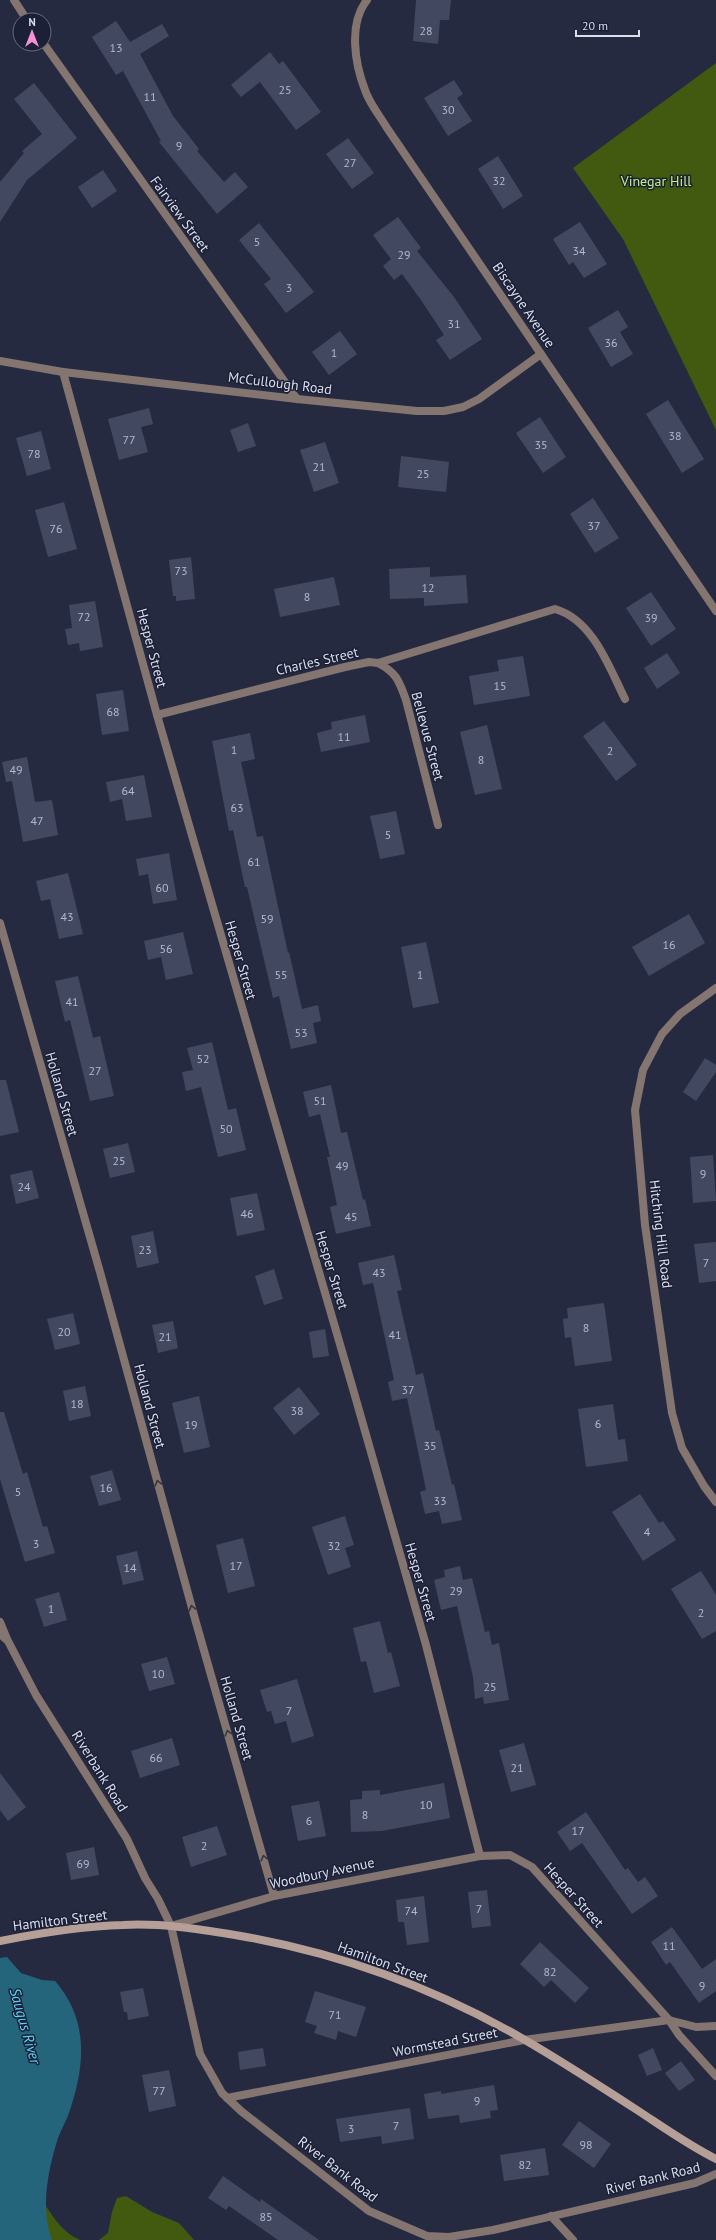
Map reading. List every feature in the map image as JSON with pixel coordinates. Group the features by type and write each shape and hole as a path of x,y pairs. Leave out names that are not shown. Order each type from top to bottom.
{"main road":[{"name":"Hamilton Street","path":"0,1941 59,1931 122,1925 171,1926 275,1942 308,1949 373,1970 442,1998 524,2040 672,2134 716,2159"}],"street":[{"path":"14,0 22,12"},
{"name":"Biscayne Avenue","path":"366,0 357,25 355,45 365,91 387,128 716,611"},
{"name":"Fairview Street","path":"50,52 297,399"},
{"name":"McCullough Road","path":"0,361 63,372 297,399 417,411 450,410 463,407 479,399 541,354"},
{"name":"Hesper Street","path":"63,372 157,715 353,1388 426,1645 480,1856 510,1855 532,1867 669,2020 679,2035 716,2076"},
{"name":"Charles Street","path":"157,715 345,667 369,662 378,663 555,608 568,612 592,636 625,699"},
{"name":"Bellevue Street","path":"378,663 392,670 400,682 438,825"},
{"name":"Holland Street","path":"0,923 100,1272 195,1619 274,1896"},
{"name":"Hitching Hill Road","path":"716,988 680,1014 662,1034 643,1070 635,1110 645,1225 672,1413 682,1448 704,1486 716,1502"},
{"path":"0,1622 8,1641"},
{"name":"Riverbank Road","path":"0,1634 8,1641 36,1696 127,1839 171,1926"},
{"name":"Woodbury Avenue","path":"171,1926 274,1896 480,1856"},
{"name":"River Bank Road","path":"171,1926 200,2054 222,2093 369,2211 427,2236 449,2237 493,2230 695,2183 716,2174"},
{"path":"669,2020 696,2027 716,2026"},
{"name":"Wormstead Street","path":"227,2098 524,2040 669,2020"},
{"path":"551,2216 573,2240"}],"green space":[{"name":"Vinegar Hill","path":"716,63 716,430 623,239 573,168"},
{"path":"126,2196 152,2212 179,2223 194,2240 99,2240 108,2233 112,2212 117,2198"},
{"path":"45,2205 64,2230 80,2240 51,2240 45,2217"}],"water":[{"name":"Saugus River","path":"7,1957 21,1973 42,1980 55,1981 66,1996 74,2011 79,2027 81,2060 79,2076 70,2110 54,2150 47,2189 46,2215 52,2240 0,2240 0,1958"}],"building":[{"path":"416,0 451,0 449,20 440,20 438,44 413,41"},
{"path":"116,21 130,42 162,24 169,36 140,54 173,116 199,149 197,151 224,182 235,172 248,187 217,214 159,142 161,141 123,71 116,75 92,37"},
{"path":"270,52 279,64 283,61 321,112 296,130 260,82 241,97 231,85"},
{"path":"454,80 463,94 457,98 472,121 448,136 424,98"},
{"path":"34,83 77,138 27,180 0,222 0,182 24,153 22,151 42,134 14,99"},
{"path":"348,138 374,173 352,189 326,154"},
{"path":"498,156 523,196 503,209 478,169"},
{"path":"103,170 117,191 92,208 78,187"},
{"path":"398,217 421,248 417,251 454,297 482,339 450,360 436,340 444,335 421,300 402,274 394,280 383,266 391,259 373,235"},
{"path":"580,222 607,264 584,278 573,262 569,265 553,239"},
{"path":"259,223 314,292 286,313 264,284 271,279 239,240"},
{"path":"618,310 628,327 620,332 633,354 611,367 588,328"},
{"path":"340,331 357,354 329,375 312,352"},
{"path":"668,400 704,459 682,473 646,414"},
{"path":"149,408 153,424 141,427 148,452 119,460 108,419"},
{"path":"540,417 566,457 543,473 516,433"},
{"path":"248,423 256,446 238,452 230,430"},
{"path":"41,431 51,469 27,476 16,438"},
{"path":"325,442 339,483 314,492 300,450"},
{"path":"401,456 449,462 446,492 398,487"},
{"path":"593,498 619,538 595,553 570,514"},
{"path":"64,502 77,549 48,557 35,510"},
{"path":"191,557 195,599 176,601 176,596 173,596 169,560"},
{"path":"430,567 430,577 466,575 468,603 424,606 424,598 390,599 389,569"},
{"path":"334,577 340,605 280,617 274,589"},
{"path":"651,592 676,629 651,646 626,608"},
{"path":"95,601 103,647 80,651 79,643 68,645 65,629 72,628 69,605"},
{"path":"667,653 680,673 657,689 644,668"},
{"path":"523,656 530,696 474,705 469,676 499,671 497,660"},
{"path":"123,690 129,731 102,735 96,694"},
{"path":"365,715 370,742 321,752 317,733 332,729 331,722"},
{"path":"604,721 637,765 616,781 583,736"},
{"path":"487,725 502,789 475,795 460,732"},
{"path":"250,733 255,759 241,762 257,837 263,836 288,953 289,952 302,1009 318,1005 321,1021 313,1023 317,1043 291,1049 279,996 273,998 247,887 245,887 233,830 229,831 212,741"},
{"path":"27,757 35,802 52,800 58,835 23,842 12,781 6,782 2,762"},
{"path":"144,775 152,817 126,821 122,799 110,802 106,782"},
{"path":"396,811 405,854 380,859 370,816"},
{"path":"169,853 177,900 153,904 148,874 139,876 136,859"},
{"path":"68,873 83,934 59,939 50,899 41,901 36,881"},
{"path":"689,914 705,943 649,976 632,947"},
{"path":"183,932 193,974 166,980 161,957 148,960 144,941"},
{"path":"426,942 439,1003 413,1008 401,947"},
{"path":"78,976 93,1038 100,1036 114,1096 90,1101 70,1020 65,1022 55,981"},
{"path":"212,1042 228,1110 236,1108 246,1150 218,1157 201,1087 186,1091 182,1072 193,1070 187,1048"},
{"path":"705,1058 716,1065 716,1072 696,1101 683,1092"},
{"path":"0,1080 6,1080 19,1132 0,1136"},
{"path":"331,1085 341,1133 347,1132 363,1200 365,1199 371,1226 336,1234 330,1207 337,1205 327,1157 330,1157 320,1114 309,1117 303,1092"},
{"path":"128,1143 135,1172 110,1178 103,1149"},
{"path":"713,1155 716,1201 693,1203 690,1157"},
{"path":"32,1170 39,1198 16,1204 10,1175"},
{"path":"257,1193 265,1230 237,1236 230,1198"},
{"path":"153,1231 159,1263 137,1268 131,1236"},
{"path":"716,1242 716,1281 699,1283 694,1244"},
{"path":"394,1255 402,1290 397,1291 416,1375 423,1373 436,1431 439,1430 462,1520 442,1524 439,1511 425,1514 420,1492 426,1490 407,1398 392,1401 388,1382 394,1380 373,1283 363,1285 358,1263"},
{"path":"274,1269 283,1299 264,1305 255,1276"},
{"path":"604,1303 612,1361 575,1366 571,1337 565,1338 563,1319 568,1318 567,1308"},
{"path":"73,1313 80,1344 55,1350 47,1319"},
{"path":"173,1321 178,1348 158,1353 152,1325"},
{"path":"325,1329 329,1356 313,1358 309,1332"},
{"path":"85,1386 91,1416 69,1421 63,1391"},
{"path":"299,1387 320,1414 294,1435 273,1408"},
{"path":"199,1396 210,1447 184,1453 172,1403"},
{"path":"613,1404 618,1440 625,1439 628,1461 586,1467 578,1409"},
{"path":"0,1412 4,1412 23,1474 27,1472 43,1527 47,1526 55,1553 25,1562 0,1479"},
{"path":"112,1470 121,1500 99,1506 90,1476"},
{"path":"640,1494 659,1523 663,1521 676,1540 643,1561 612,1512"},
{"path":"345,1516 354,1545 345,1548 351,1567 328,1575 312,1527"},
{"path":"243,1538 255,1586 228,1593 216,1545"},
{"path":"137,1551 144,1580 123,1585 116,1556"},
{"path":"460,1566 463,1580 472,1578 485,1632 489,1631 492,1645 499,1643 509,1700 484,1704 483,1697 475,1699 473,1677 457,1606 441,1610 434,1580 445,1577 444,1570"},
{"path":"701,1571 716,1595 716,1631 702,1639 671,1589"},
{"path":"59,1592 67,1620 44,1627 35,1599"},
{"path":"380,1621 388,1653 391,1652 400,1686 374,1693 366,1661 361,1662 353,1628"},
{"path":"167,1657 175,1684 149,1691 141,1664"},
{"path":"297,1679 314,1736 292,1743 286,1721 275,1724 271,1711 267,1712 260,1690"},
{"path":"172,1738 180,1765 140,1778 131,1751"},
{"path":"524,1743 536,1785 511,1792 499,1750"},
{"path":"0,1773 26,1807 8,1821 0,1810"},
{"path":"444,1783 450,1818 382,1831 351,1832 350,1800 362,1799 362,1791 380,1790 380,1795"},
{"path":"319,1801 326,1836 298,1841 291,1806"},
{"path":"586,1812 625,1870 628,1868 638,1882 645,1877 658,1896 632,1914 582,1843 570,1851 557,1832"},
{"path":"217,1826 227,1855 191,1867 182,1837"},
{"path":"94,1847 99,1875 71,1880 66,1853"},
{"path":"487,1890 491,1926 472,1928 468,1892"},
{"path":"424,1896 429,1942 407,1945 404,1922 398,1922 396,1900"},
{"path":"672,1927 702,1969 716,1959 716,1991 699,2003 670,1962 666,1965 651,1942"},
{"path":"540,1942 589,1988 575,2003 551,1980 544,1987 520,1964"},
{"path":"143,1988 149,2016 128,2020 127,2012 124,2012 120,1992"},
{"path":"315,1991 366,2007 356,2037 338,2031 336,2040 314,2033 317,2026 305,2022"},
{"path":"263,2048 266,2066 240,2070 238,2052"},
{"path":"653,2048 662,2070 647,2076 638,2055"},
{"path":"681,2061 695,2080 679,2091 665,2073"},
{"path":"169,2070 176,2106 149,2112 142,2075"},
{"path":"494,2085 498,2110 490,2111 491,2118 460,2123 459,2115 428,2119 424,2094 441,2091 441,2094"},
{"path":"410,2108 414,2139 382,2144 381,2136 340,2142 336,2119"},
{"path":"579,2121 611,2144 594,2168 562,2145"},
{"path":"545,2148 549,2175 504,2181 500,2155"},
{"path":"223,2176 260,2202 261,2199 319,2240 278,2240 229,2206 226,2210 208,2198"}]}
